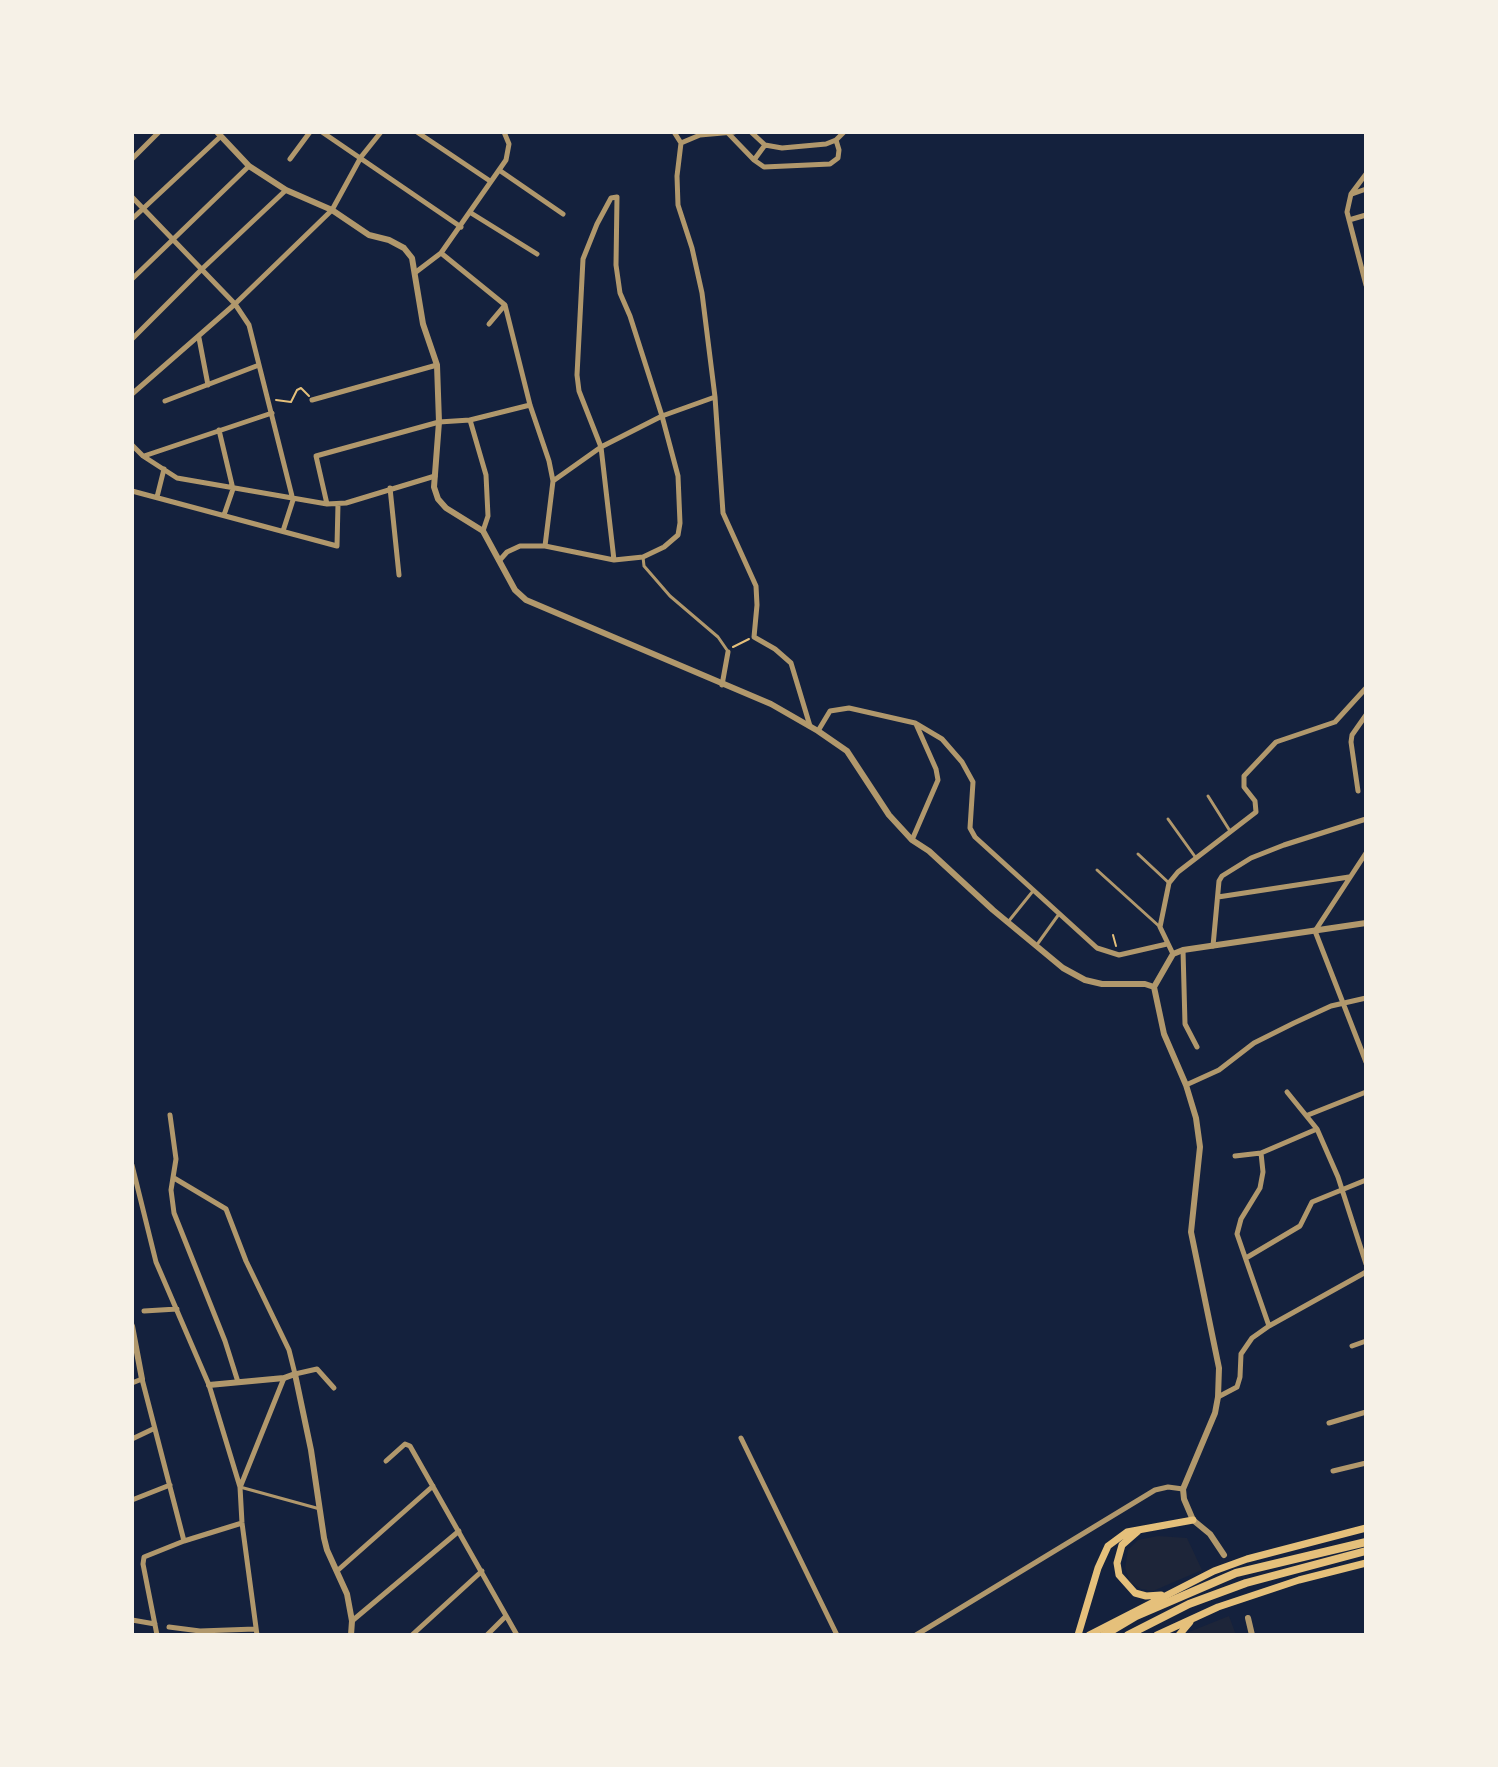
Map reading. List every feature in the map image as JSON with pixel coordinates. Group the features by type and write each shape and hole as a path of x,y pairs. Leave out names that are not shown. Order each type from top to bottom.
{"highway":[{"path":"1104,1635 1136,1616 1236,1573 1366,1542"},
{"path":"1128,1635 1189,1604 1246,1583 1366,1551"}],"main road":[{"path":"1078,1635 1098,1568 1108,1546 1127,1532 1193,1520"},
{"path":"1089,1635 1214,1571 1247,1559 1366,1528"},
{"path":"1141,1529 1122,1545 1117,1563 1119,1575 1135,1593 1146,1596 1167,1594"},
{"path":"1157,1635 1194,1617 1299,1580 1366,1563"},
{"path":"1179,1635 1194,1617"}],"street":[{"path":"132,159 159,132"},
{"path":"290,159 310,132"},
{"path":"322,132 461,227"},
{"path":"132,394 235,304 332,210 361,157 381,132"},
{"path":"417,132 490,181"},
{"path":"416,272 441,253 506,160 509,144 504,132"},
{"path":"674,132 681,143 677,176 678,205 702,293 715,397 723,513 756,586 754,637 791,663 810,726"},
{"path":"681,143 700,135 734,132"},
{"path":"751,132 765,145 782,148 836,140 844,132"},
{"path":"728,133 764,167 830,164 838,158 836,140"},
{"path":"132,219 218,134 249,166 286,190 332,210 369,235 404,248 412,258 416,272 423,324 437,365 439,422 435,476 438,499 446,508 483,531 515,590 526,600 771,704 810,726 847,751 889,815 912,840 929,851 1063,968 1085,980 1114,986 1145,984 1154,987"},
{"path":"754,160 765,145"},
{"path":"132,279 249,166"},
{"path":"499,170 563,214"},
{"path":"1366,174 1351,194 1347,212 1366,285"},
{"path":"1351,194 1366,189"},
{"path":"132,339 286,190"},
{"path":"132,197 235,304 249,325 293,500 283,531"},
{"path":"499,561 507,552 520,546 545,546 614,560 643,557 664,547 678,535 678,476 662,416 620,293 616,265 617,197 611,198 589,240 583,259 579,312 579,391 601,447 614,560"},
{"path":"471,213 537,254"},
{"path":"1349,220 1366,215"},
{"path":"441,253 505,305 553,481 545,546"},
{"path":"489,324 505,305"},
{"path":"198,337 208,385"},
{"path":"165,401 259,365"},
{"path":"312,400 437,365"},
{"path":"553,481 601,447 662,416 715,397"},
{"path":"327,504 316,456 439,422 470,420 530,405"},
{"path":"143,456 272,413"},
{"path":"470,420 486,475 488,516 483,531"},
{"path":"219,430 233,489 224,515"},
{"path":"132,445 177,478 327,504 338,504 435,476"},
{"path":"157,497 164,469"},
{"path":"390,488 399,575"},
{"path":"132,491 337,546 338,504"},
{"path":"643,557 644,566 670,596 718,637 728,652 722,685"},
{"path":"1160,927 1169,883 1256,812 1257,808 1242,783 1244,776 1271,745 1335,722 1366,688"},
{"path":"818,731 830,711 839,708 915,723 942,739 962,762 973,782 970,828 975,837 1059,914 1097,948 1119,955 1167,944"},
{"path":"1358,791 1351,742 1352,735 1366,715"},
{"path":"912,840 938,780 915,723"},
{"path":"1208,796 1230,831"},
{"path":"1168,819 1196,858"},
{"path":"1213,946 1222,876 1251,858 1366,819"},
{"path":"1315,931 1366,853"},
{"path":"1138,854 1169,883"},
{"path":"1097,870 1160,927 1173,954"},
{"path":"1218,897 1350,877"},
{"path":"1008,922 1034,891"},
{"path":"1036,946 1059,914"},
{"path":"1224,1555 1210,1534 1193,1520 1183,1489 1206,1436 1218,1397 1219,1368 1191,1232 1200,1147 1196,1118 1186,1085 1164,1034 1154,987 1173,954 1183,950 1366,923"},
{"path":"1315,931 1366,1062"},
{"path":"1183,950 1185,1024 1197,1047"},
{"path":"1186,1085 1219,1070 1254,1043 1331,1006 1366,998"},
{"path":"1287,1092 1317,1129 1342,1189 1366,1264"},
{"path":"1308,1115 1366,1092"},
{"path":"170,1115 176,1159 171,1190 174,1213 210,1301 238,1382"},
{"path":"1235,1156 1261,1153 1317,1129"},
{"path":"1261,1153 1263,1172 1260,1188 1238,1226 1237,1234 1269,1326"},
{"path":"132,1165 156,1262 209,1385 240,1487 256,1632 200,1633 169,1627"},
{"path":"174,1178 226,1209 246,1261 289,1350 327,1550 347,1594 351,1635"},
{"path":"1246,1258 1300,1226 1312,1202 1366,1180"},
{"path":"1218,1397 1237,1387 1241,1354 1246,1345 1269,1326 1366,1272"},
{"path":"144,1311 177,1309"},
{"path":"132,1326 153,1429 184,1541"},
{"path":"1352,1346 1366,1341"},
{"path":"209,1385 284,1378 317,1369 334,1388"},
{"path":"240,1487 284,1378"},
{"path":"132,1383 142,1379"},
{"path":"1329,1423 1366,1412"},
{"path":"132,1439 153,1429"},
{"path":"741,1438 837,1635"},
{"path":"386,1461 407,1444 517,1635"},
{"path":"1333,1471 1366,1463"},
{"path":"132,1500 170,1485"},
{"path":"337,1571 433,1486"},
{"path":"240,1487 320,1509"},
{"path":"916,1635 1155,1490 1168,1487 1183,1489"},
{"path":"157,1635 144,1557 242,1523"},
{"path":"352,1621 459,1531"},
{"path":"412,1635 482,1571"},
{"path":"487,1635 506,1616"},
{"path":"1248,1618 1252,1635"},
{"path":"132,1620 155,1624"}],"path":[{"path":"265,393 286,403 291,402 301,388 312,400"},
{"path":"728,652 737,643 754,637"},
{"path":"1113,935 1119,955"}],"shaded area":[{"path":"1158,1536 1187,1538 1202,1570 1153,1591 1141,1589 1130,1582 1125,1568 1128,1550 1138,1540"},
{"path":"1229,1616 1236,1635 1188,1635 1189,1632"}]}
